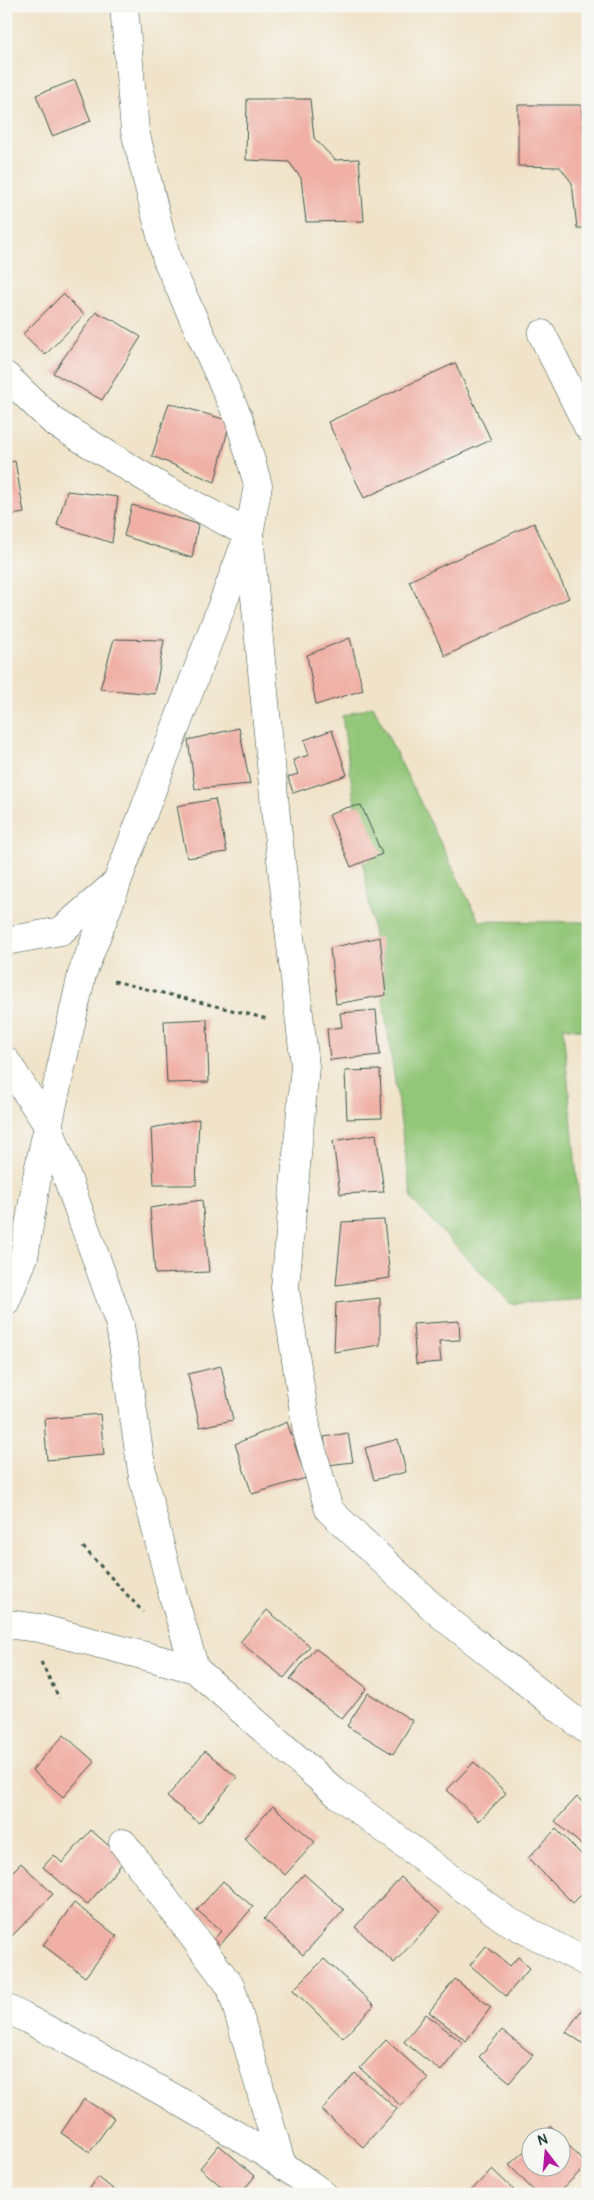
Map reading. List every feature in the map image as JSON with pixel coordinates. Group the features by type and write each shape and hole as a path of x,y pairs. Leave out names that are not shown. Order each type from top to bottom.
{"street":[{"path":"6,1301 24,1257 38,1171 82,974 250,534 258,485 239,419 167,260 135,131 124,6"},
{"path":"542,334 588,427"},
{"path":"6,376 54,422 161,487 250,534"},
{"path":"250,534 276,817 305,1066 285,1288 307,1432 329,1510 440,1614 588,1731"},
{"path":"6,941 61,931 117,882"},
{"path":"6,1061 48,1127 120,1325 143,1478 172,1592 195,1669"},
{"path":"6,1624 39,1628 195,1669 335,1792 506,1920 588,1963"},
{"path":"123,1843 231,1987 280,2162"},
{"path":"6,2008 120,2068 280,2162 323,2194"}],"path":[{"path":"82,974 300,1026"},
{"path":"83,1546 149,1618"}],"green space":[{"path":"373,706 479,921 588,922 588,1031 563,1027 588,1299 511,1304 412,1200 342,716"}],"building":[{"path":"75,80 91,121 52,136 36,95"},
{"path":"247,99 310,99 314,138 335,160 359,159 364,221 306,222 301,178 289,162 246,160"},
{"path":"518,105 581,105 585,144 588,147 588,228 577,228 572,183 560,167 518,166"},
{"path":"63,294 84,315 45,355 23,334"},
{"path":"96,312 141,337 102,400 53,373"},
{"path":"455,363 491,440 364,498 328,422"},
{"path":"169,403 230,421 215,482 152,456"},
{"path":"15,461 24,513 6,516 6,463"},
{"path":"67,491 118,497 112,543 57,525"},
{"path":"132,505 198,524 192,558 124,536"},
{"path":"534,523 569,598 445,656 409,581"},
{"path":"350,638 363,690 316,705 307,655"},
{"path":"114,639 164,640 155,694 100,689"},
{"path":"239,728 250,784 195,789 188,740"},
{"path":"332,730 347,775 293,793 288,777 298,774 293,760 309,755 304,740"},
{"path":"215,799 227,852 187,858 177,806"},
{"path":"361,805 382,854 351,867 329,815 345,808"},
{"path":"380,937 386,995 336,1004 330,948"},
{"path":"376,1010 380,1055 330,1060 327,1029 342,1027 340,1013"},
{"path":"207,1019 209,1082 167,1083 164,1021"},
{"path":"380,1070 382,1118 347,1119 345,1071"},
{"path":"199,1119 196,1185 154,1185 151,1128"},
{"path":"376,1134 384,1192 340,1194 333,1141"},
{"path":"202,1200 209,1272 155,1274 150,1208"},
{"path":"384,1220 390,1278 336,1285 342,1222"},
{"path":"380,1298 380,1345 334,1352 336,1303"},
{"path":"459,1321 460,1340 439,1341 441,1362 416,1364 413,1324"},
{"path":"221,1366 233,1420 200,1427 188,1374"},
{"path":"100,1414 104,1455 47,1460 44,1419"},
{"path":"287,1422 306,1478 252,1494 235,1444"},
{"path":"348,1433 353,1462 328,1465 324,1437"},
{"path":"398,1439 406,1472 374,1480 365,1448"},
{"path":"267,1610 310,1646 284,1678 240,1642"},
{"path":"315,1648 367,1688 342,1719 290,1679"},
{"path":"368,1693 413,1721 393,1754 347,1726"},
{"path":"64,1735 95,1762 63,1797 32,1770"},
{"path":"205,1751 237,1777 199,1823 167,1797"},
{"path":"474,1762 506,1793 479,1821 447,1790"},
{"path":"577,1797 588,1807 588,1851 555,1821"},
{"path":"273,1806 315,1842 285,1875 244,1838"},
{"path":"556,1829 588,1861 588,1888 573,1903 528,1858"},
{"path":"91,1830 125,1860 87,1905 43,1867 54,1855 62,1863"},
{"path":"21,1863 53,1894 10,1938 6,1934 6,1918 9,1916 6,1913 6,1878"},
{"path":"304,1874 344,1910 303,1955 264,1919"},
{"path":"401,1877 440,1913 394,1963 355,1927"},
{"path":"223,1881 253,1907 220,1945 214,1939 221,1931 197,1910"},
{"path":"74,1903 117,1936 85,1977 43,1945"},
{"path":"486,1946 510,1966 518,1957 530,1968 506,1996 470,1965"},
{"path":"324,1959 374,2005 343,2038 293,1990"},
{"path":"455,1979 491,2007 466,2041 429,2012"},
{"path":"583,2008 588,2011 588,2047 566,2032"},
{"path":"426,2014 463,2043 441,2071 404,2042"},
{"path":"502,2030 533,2055 510,2082 479,2057"},
{"path":"386,2040 428,2078 401,2106 360,2068"},
{"path":"355,2073 397,2109 363,2147 322,2110"},
{"path":"84,2099 114,2118 90,2152 61,2133"},
{"path":"219,2145 255,2176 240,2194 230,2194 200,2168"},
{"path":"572,2149 587,2165 557,2194 537,2194 509,2165 522,2153 522,2178 572,2178"},
{"path":"492,2169 518,2194 468,2194"},
{"path":"98,2177 119,2194 86,2194"}]}
